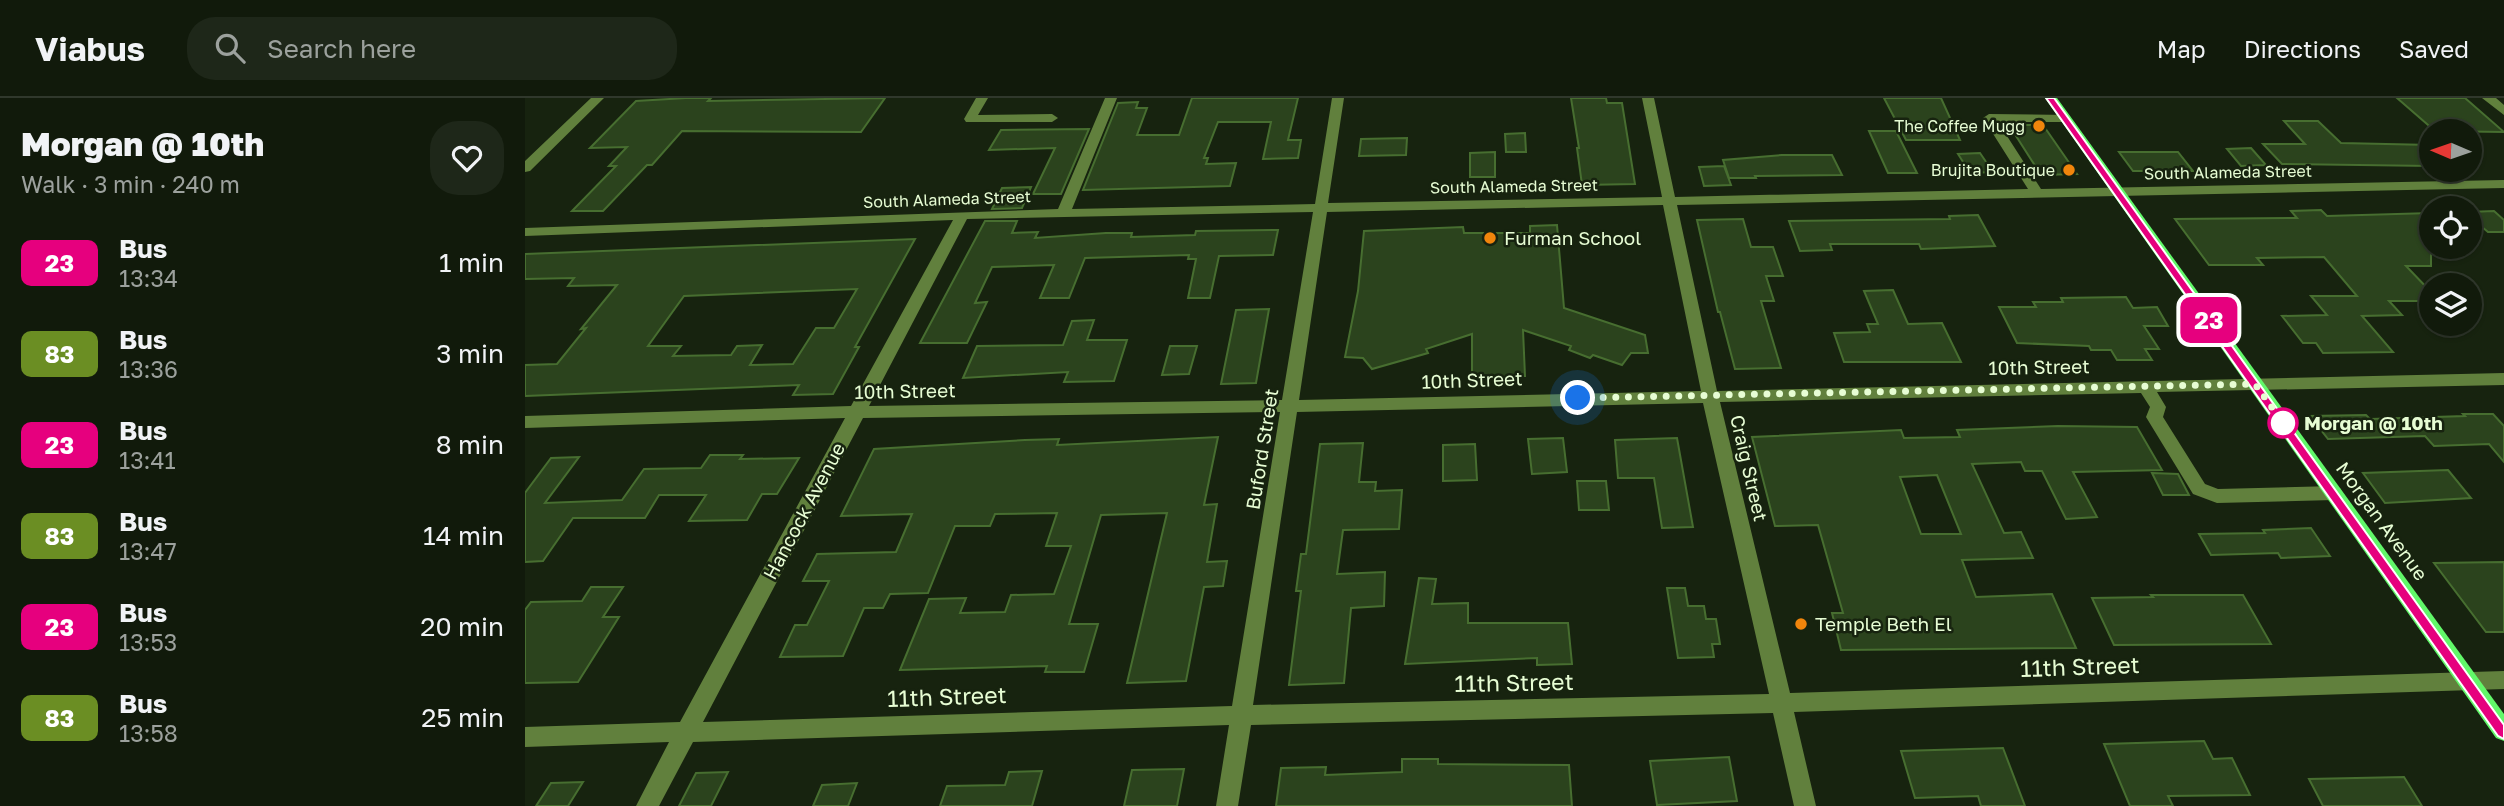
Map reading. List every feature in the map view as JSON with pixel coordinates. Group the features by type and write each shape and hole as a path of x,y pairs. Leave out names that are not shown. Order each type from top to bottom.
{"main road":[{"name":"Morgan Avenue","path":"2051,98 2504,731"}],"street":[{"path":"525,168 598,98"},
{"path":"982,98 969,119 1052,118"},
{"path":"1063,214 1111,98"},
{"name":"Buford Street","path":"1227,806 1338,98"},
{"name":"Craig Street","path":"1649,98 1710,395 1805,806"},
{"path":"2488,98 2504,111"},
{"path":"2037,193 1989,118 2065,118"},
{"name":"South Alameda Street","path":"525,232 962,215 2504,184"},
{"name":"Hancock Avenue","path":"647,806 962,215"},
{"name":"10th Street","path":"525,422 857,412 1290,406 2504,379"},
{"path":"2145,386 2158,407 2154,417 2199,489 2217,496 2334,493"},
{"name":"11th Street","path":"525,737 1241,715 1783,703 2504,680"}],"building":[{"path":"711,98 708,101 885,98 861,132 682,131 652,165 647,165 603,211 572,211 616,166 609,166 627,147 590,148 636,101"},
{"path":"1192,98 1298,98 1288,140 1301,140 1298,158 1263,159 1271,122 1218,122 1204,158 1208,158 1206,164 1236,163 1230,186 1083,190 1118,103 1138,102 1136,108 1147,108 1137,135 1179,135"},
{"path":"1571,98 1606,98 1607,103 1622,103 1635,184 1582,185"},
{"path":"1884,98 1941,98 1960,140 1906,140"},
{"path":"2397,98 2465,98 2504,132 2482,132 2482,119 2421,119"},
{"path":"2284,121 2318,121 2341,143 2419,145 2419,166 2282,164 2263,144 2305,144"},
{"path":"2009,125 2043,125 2077,174 2041,175"},
{"path":"1089,129 1061,194 1033,194 1055,148 989,150 1001,130"},
{"path":"1869,131 1896,131 1917,173 1888,173"},
{"path":"1525,133 1526,152 1506,152 1505,134"},
{"path":"1407,138 1406,155 1359,156 1361,139"},
{"path":"2251,148 2266,165 2241,166 2227,149"},
{"path":"1495,152 1495,177 1470,177 1470,153"},
{"path":"2119,152 2178,152 2193,171 2133,171"},
{"path":"1980,153 1993,172 1970,173 1958,154"},
{"path":"1782,155 1832,155 1842,175 1729,178 1723,160"},
{"path":"1724,166 1731,185 1704,186 1699,167"},
{"path":"1031,187 1022,208 992,209 1002,188"},
{"path":"2321,210 2327,216 2419,213 2419,259 2431,259 2431,266 2406,266 2419,280 2419,301 2389,301 2402,315 2362,316 2393,352 2323,353 2316,343 2303,343 2282,316 2327,315 2311,296 2357,296 2324,257 2257,258 2263,265 2209,265 2175,219 2297,218 2291,211"},
{"path":"2482,211 2494,211 2504,220 2504,232 2488,232 2482,227"},
{"path":"1978,215 1995,246 1921,249 1919,244 1830,244 1832,250 1800,251 1789,221 1950,219 1949,216"},
{"path":"1743,219 1751,247 1773,247 1783,276 1766,276 1774,301 1761,301 1781,368 1735,369 1718,312 1697,220"},
{"path":"985,221 1017,221 1012,233 1038,232 1035,238 1106,233 1132,233 1131,237 1195,235 1196,231 1278,230 1273,255 1219,256 1210,298 1188,298 1196,259 1188,259 1189,255 1085,258 1069,298 1040,298 1054,265 992,267 975,303 987,302 967,343 920,343"},
{"path":"1557,225 1564,308 1645,335 1648,353 1631,353 1622,365 1593,355 1590,358 1569,350 1571,346 1523,330 1525,376 1472,376 1472,334 1426,349 1428,353 1372,369 1363,358 1345,357 1358,291 1364,231 1463,227 1464,233 1530,233 1530,226"},
{"path":"915,239 855,347 859,347 833,394 793,395 799,385 525,396 525,365 557,364 617,285 568,286 574,278 525,279 525,254","holes":["857,289 834,328 816,328 793,364 750,365 762,345 737,346 731,355 673,356 681,346 648,346 684,296"]},
{"path":"1893,290 1908,324 1942,323 1961,362 1844,362 1834,333 1870,332 1867,324 1878,324 1864,291"},
{"path":"2126,297 2133,308 2157,307 2168,326 2144,326 2159,349 2145,349 2152,360 2117,360 2111,350 2091,350 2089,346 2017,343 1999,307 2036,307 2033,302 2063,302 2061,298"},
{"path":"1269,309 1256,383 1221,384 1236,310"},
{"path":"1094,320 1087,340 1127,340 1114,381 1064,382 1068,372 963,378 977,346 1063,345 1072,321"},
{"path":"1170,346 1197,346 1189,374 1162,375"},
{"path":"2463,414 2493,414 2504,426 2504,462 2489,444 2434,446 2425,436 2328,439 2310,416 2366,415 2370,419 2465,416"},
{"path":"2058,426 2137,427 2162,470 2073,472 2097,517 2066,519 2042,471 2025,471 2021,462 1972,464 2004,533 2021,532 2033,558 1962,560 1976,597 2052,594 2076,648 1841,650 1832,613 1843,613 1818,525 1775,526 1752,437 1901,430 1904,438 1960,437 1957,430","holes":["1937,475 1961,534 1921,534 1900,477"]},
{"path":"1218,437 1204,505 1217,504 1207,562 1227,561 1223,586 1204,587 1186,681 1127,683 1167,513 1101,515 1069,624 1098,624 1084,672 1045,672 1047,666 900,670 929,599 966,598 960,613 1005,612 1011,595 1054,594 1071,546 1046,546 1057,513 995,514 990,526 955,526 928,593 890,594 883,608 864,608 843,656 780,657 795,625 807,625 829,581 803,581 817,554 896,552 912,514 841,516 874,449 1025,440 1059,439 1057,445"},
{"path":"1563,438 1567,472 1532,474 1528,439"},
{"path":"1677,438 1693,527 1662,528 1654,478 1618,478 1615,440"},
{"path":"1363,443 1359,482 1376,482 1375,491 1402,490 1399,529 1343,530 1337,574 1385,572 1384,606 1351,608 1344,683 1289,685 1301,591 1296,591 1301,554 1306,554 1320,444"},
{"path":"1475,444 1477,480 1443,481 1443,445"},
{"path":"710,455 743,455 740,459 799,458 777,494 762,494 747,520 689,521 706,495 659,495 645,518 573,518 543,561 525,562 525,493 551,458 579,457 545,503 622,500 644,469 701,468"},
{"path":"2448,470 2471,498 2385,503 2363,473"},
{"path":"2152,473 2178,474 2189,495 2163,495"},
{"path":"1577,481 1606,481 1609,510 1579,510"},
{"path":"2311,528 2330,556 2281,558 2278,553 2211,555 2199,534 2265,533 2263,530"},
{"path":"2504,562 2504,632 2486,632 2434,563"},
{"path":"1419,578 1436,579 1432,604 1468,603 1468,623 1568,623 1572,664 1537,665 1537,658 1405,664"},
{"path":"591,587 623,587 603,617 619,617 578,682 525,683 525,610 531,602 582,601"},
{"path":"1667,588 1685,588 1688,606 1704,606 1706,619 1716,619 1720,644 1712,644 1714,657 1678,658"},
{"path":"2151,595 2243,595 2271,644 2114,645 2092,598 2153,597"},
{"path":"2204,741 2213,759 2232,758 2250,795 2168,796 2173,806 2130,806 2104,744"},
{"path":"2003,748 2025,806 1981,806 1978,796 1915,798 1901,751"},
{"path":"1729,757 1737,801 1657,805 1650,761"},
{"path":"1402,759 1438,759 1438,764 1569,765 1572,806 1276,806 1281,768 1326,767 1325,775 1402,772"},
{"path":"1184,769 1177,806 1124,806 1132,770"},
{"path":"1042,771 1032,806 940,806 947,786 1005,785 1009,772"},
{"path":"728,772 711,806 679,806 696,773"},
{"path":"2404,777 2422,806 2323,806 2309,779"},
{"path":"583,782 568,806 536,806 551,783"},
{"path":"857,783 848,806 813,806 822,785"}],"bus line":[{"name":"23","path":"2051,98 2504,731"}],"place":[{"name":"The Coffee Mugg","path":"2039,126"},
{"name":"Brujita Boutique","path":"2069,170"},
{"name":"Furman School","path":"1490,238"},
{"name":"Morgan @ 10th","path":"2283,423"},
{"name":"Temple Beth El","path":"1801,624"}],"route":[{"path":"1578,398 2255,384 2287,428 2283,423"}]}
